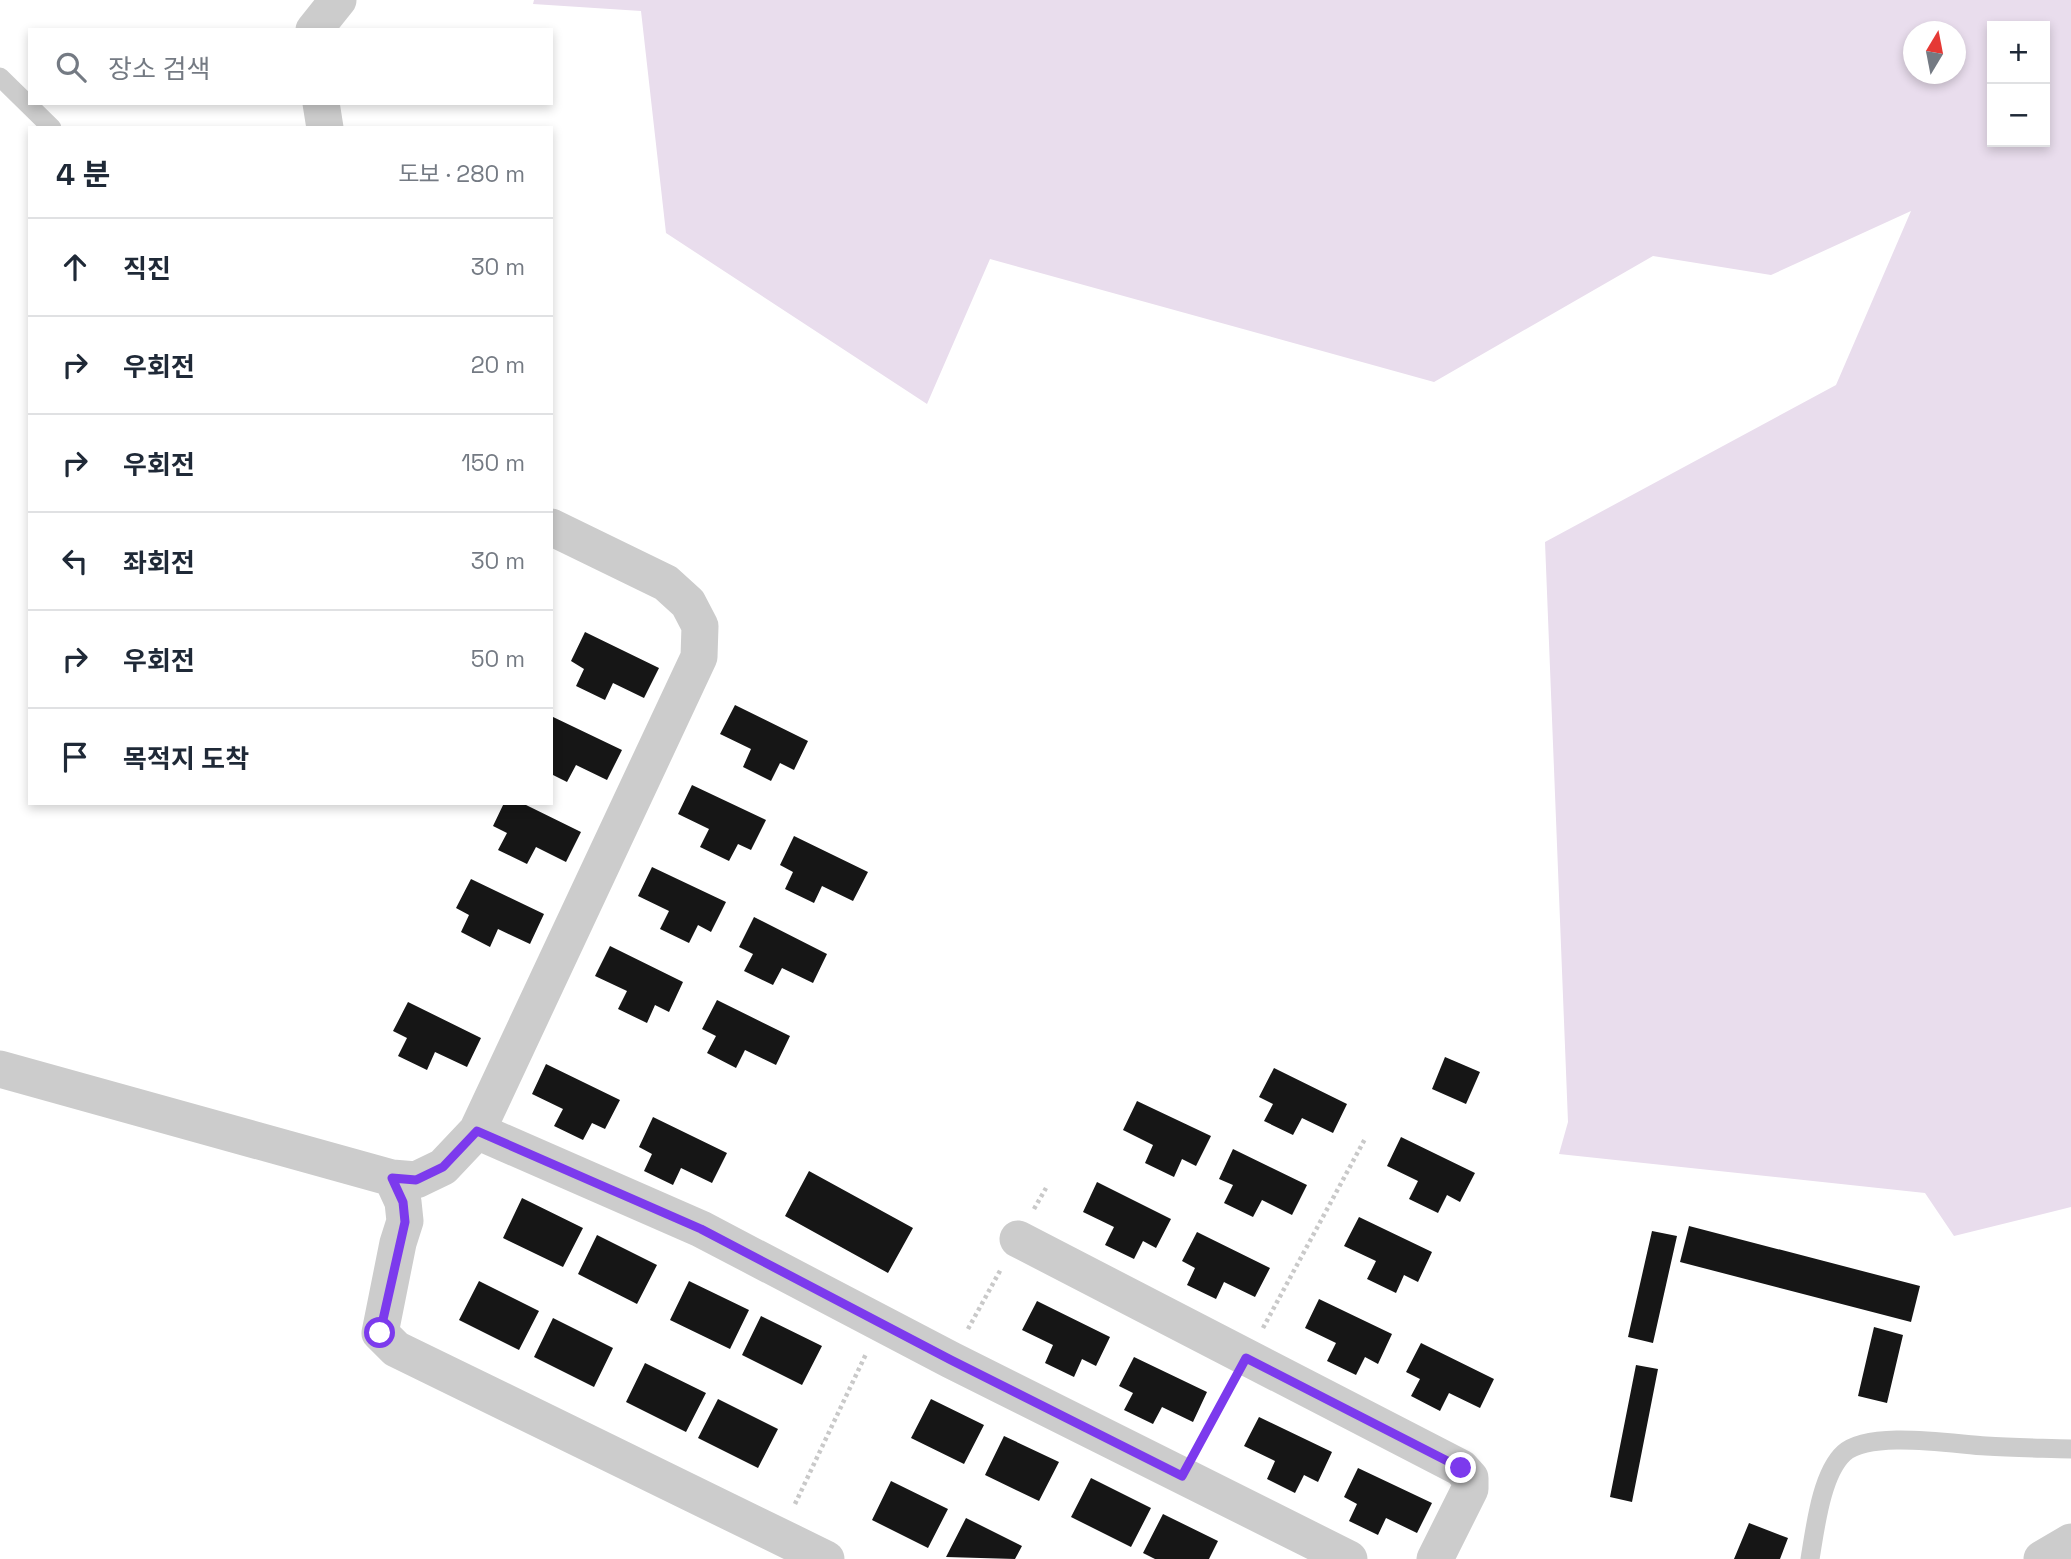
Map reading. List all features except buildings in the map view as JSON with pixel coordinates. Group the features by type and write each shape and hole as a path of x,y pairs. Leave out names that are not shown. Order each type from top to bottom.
{"street":[{"path":"316,28 338,0"},
{"path":"321,105 325,126"},
{"path":"0,1069 392,1178 416,1180 443,1167 477,1131 699,657 700,626 688,603 666,583 553,528"},
{"path":"477,1131 701,1229 951,1360 1349,1559"},
{"path":"392,1178 403,1202 405,1222 380,1333 396,1349 826,1559"},
{"path":"1018,1239 1461,1468 1471,1479 1471,1489 1435,1559"},
{"path":"2042,1559 2071,1542"}],"lane":[{"path":"0,78 28,105"},
{"path":"28,105 50,126"},
{"path":"1810,1559 1819,1513 1833,1469 1844,1453 1864,1443 1908,1440 2071,1449"}],"path":[{"path":"1182,1476 1366,1138"},
{"path":"951,1360 1046,1188"},
{"path":"779,1536 881,1323"}],"shaded area":[{"path":"534,0 2071,0 2071,1207 1954,1236 1925,1193 1559,1154 1568,1122 1545,542 1836,385 1911,211 1771,275 1653,256 1434,382 990,259 927,404 666,233 641,11 533,4"}],"route":[{"path":"380,1333 398,1243 405,1222 403,1202 392,1178 416,1180 443,1167 477,1131 701,1229 951,1360 1182,1476 1246,1358 1461,1468"}]}
